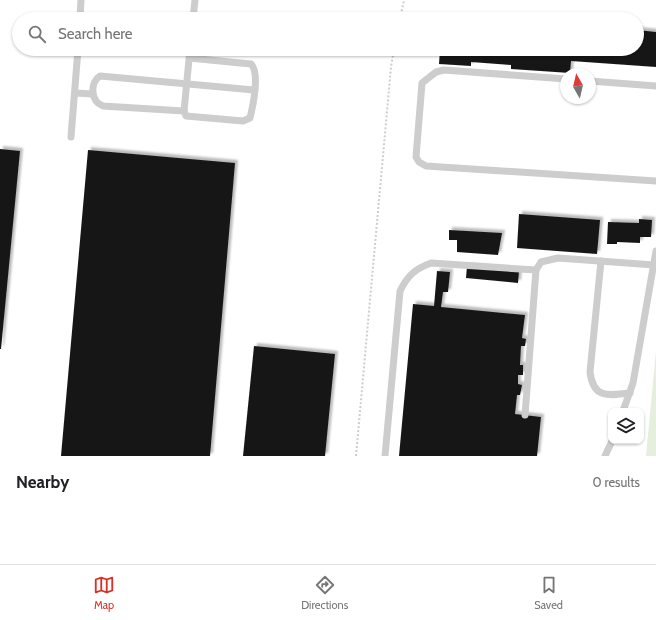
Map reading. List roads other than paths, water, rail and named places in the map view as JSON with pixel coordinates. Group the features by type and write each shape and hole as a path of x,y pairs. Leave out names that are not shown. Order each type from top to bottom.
{"lane":[{"path":"80,12 81,0"},
{"path":"194,12 195,0"},
{"path":"72,137 78,56"},
{"path":"189,58 250,64 255,70 254,90 250,118 247,121 186,116 184,111 189,58"},
{"path":"560,79 444,70 436,72 422,83 416,157 419,162 426,166 656,181"},
{"path":"184,111 102,106 94,101 93,94 95,82 100,76 254,90"},
{"path":"596,81 656,86"},
{"path":"75,93 93,94"},
{"path":"624,408 633,383 656,251"},
{"path":"525,415 536,270 541,262 558,258 654,264"},
{"path":"601,261 590,372 592,384 599,392 611,396 630,393"},
{"path":"385,456 400,291 407,277 417,268 431,263 536,270"},
{"path":"605,456 611,444"}]}
